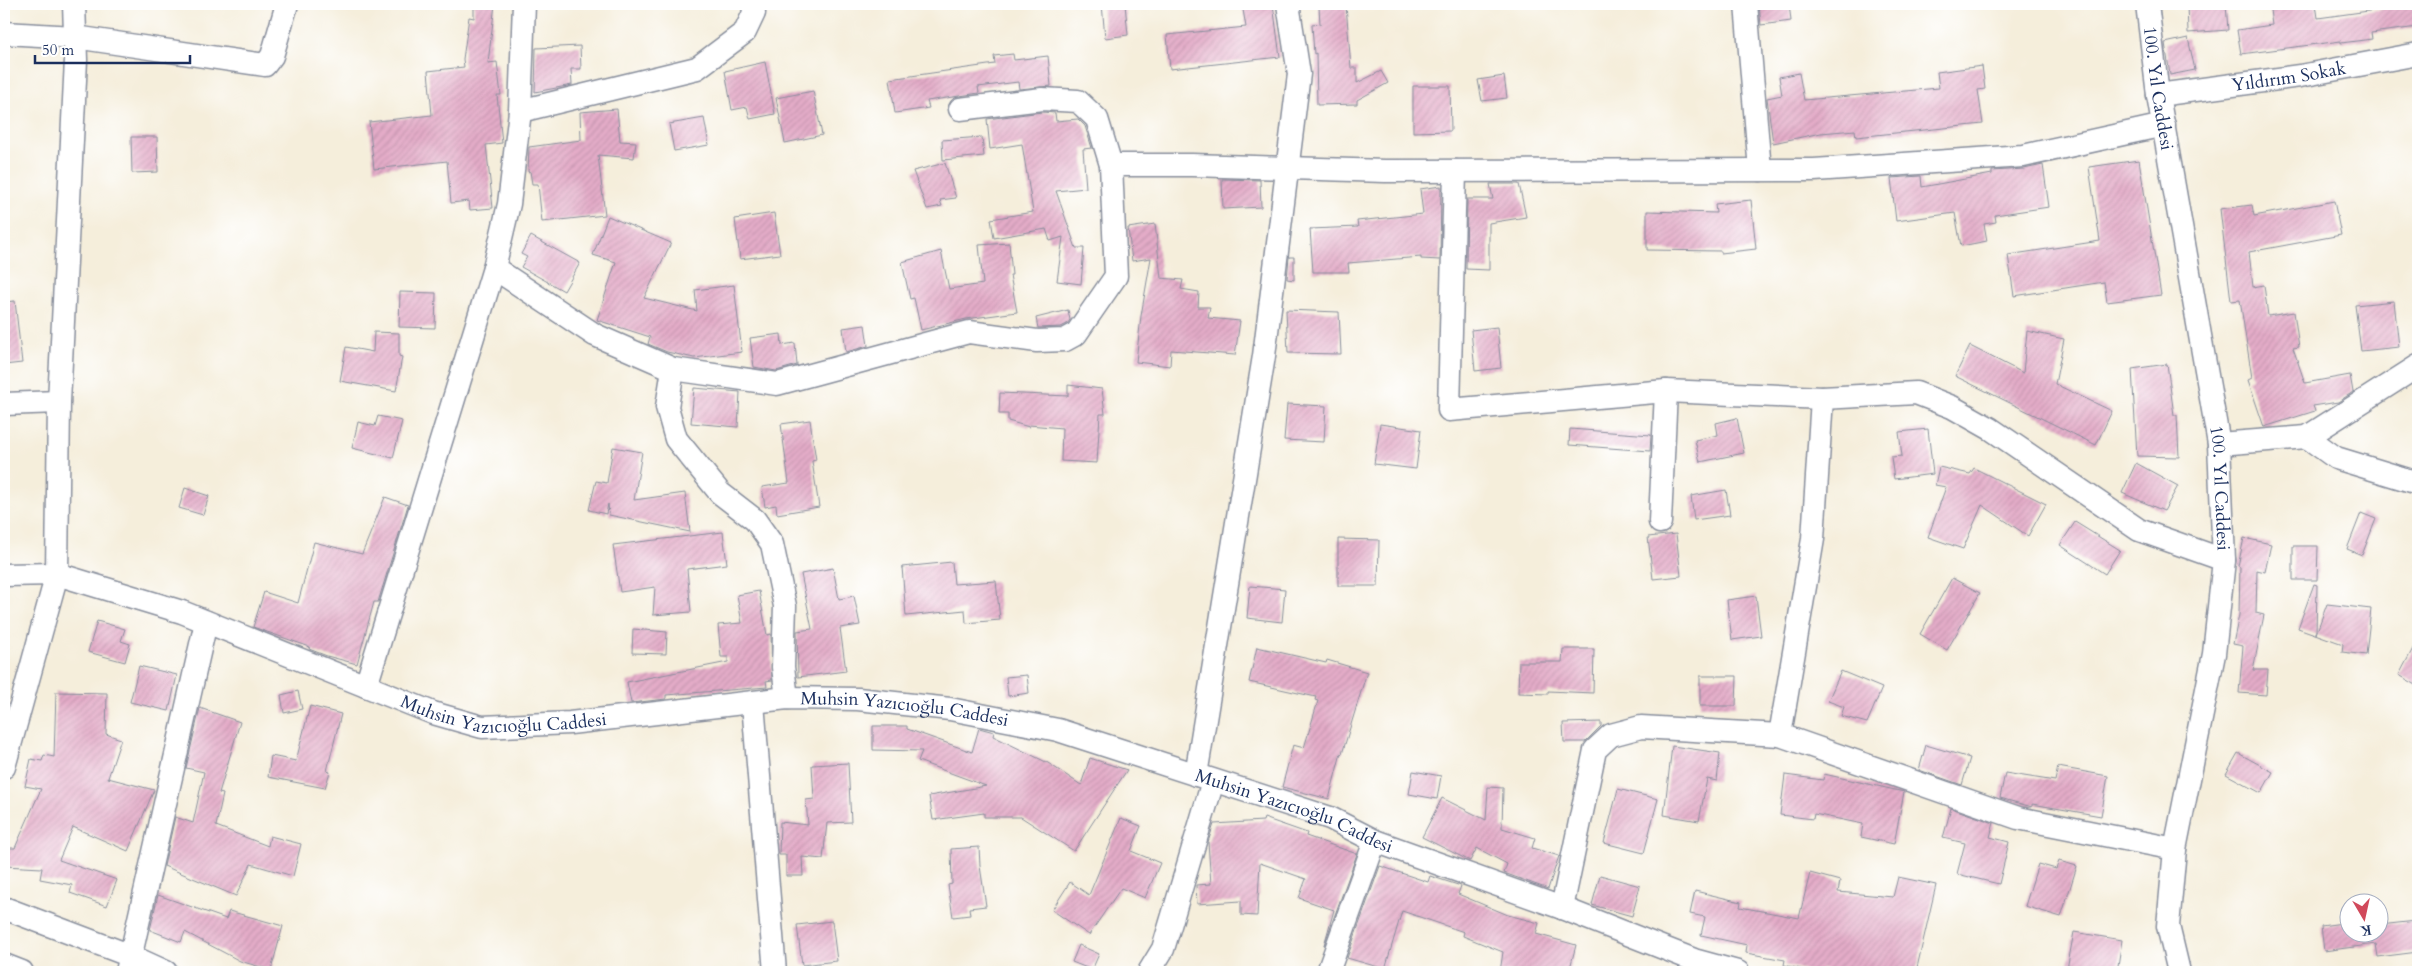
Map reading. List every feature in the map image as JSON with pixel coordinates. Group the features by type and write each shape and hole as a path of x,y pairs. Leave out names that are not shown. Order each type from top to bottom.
{"street":[{"path":"4,767 58,574 59,402 76,60 74,4"},
{"path":"4,33 75,37 265,65 272,56 287,4"},
{"path":"366,686 494,268 508,204 520,111 524,4"},
{"path":"520,111 697,68 745,32 754,13 753,4"},
{"path":"1149,972 1163,949 1204,778 1264,356 1298,74 1288,4"},
{"path":"1746,4 1760,170"},
{"name":"100. Yıl Caddesi","path":"2147,4 2158,95 2220,444 2224,560 2214,654 2175,849 2168,926 2179,972"},
{"name":"Yıldırım Sokak","path":"2158,95 2300,76 2418,54"},
{"path":"494,268 596,335 673,369 777,384 969,332 1037,341 1065,340 1076,334 1116,276 1111,165 1097,119 1078,101 1042,100 960,109"},
{"path":"1111,165 1454,171 1814,170 2023,156 2164,125"},
{"path":"1454,171 1449,410 1666,391 1822,398 1916,393 1952,407 1991,429 2139,530 2224,560"},
{"path":"2220,444 2307,437 2418,366"},
{"path":"673,369 667,407 676,438 720,493 755,520 772,544 785,606 783,667 787,698"},
{"path":"1660,522 1666,391"},
{"path":"1780,735 1813,539 1822,398"},
{"path":"4,404 59,402"},
{"path":"2307,437 2336,458 2418,483"},
{"name":"Muhsin Yazıcıoğlu Caddesi","path":"4,575 58,574 182,612 433,713 482,727 570,723 787,698 858,699 950,709 1058,730 1330,818 1375,841 1562,908 1692,966 1738,972"},
{"path":"129,964 206,622"},
{"path":"753,703 775,972"},
{"path":"1562,908 1595,750 1611,735 1641,727 1780,735 2018,818 2175,849"},
{"path":"1328,972 1375,841"},
{"path":"4,908 129,964 166,972"},
{"path":"4,965 22,972"}],"building":[{"path":"474,4 495,4 488,63 497,62 501,95 497,95 502,143 486,145 493,208 470,210 469,201 451,203 447,161 374,169 369,122 432,115 428,71 464,67 463,59 469,17 474,18"},
{"path":"1102,4 1125,4 1128,35 1105,38"},
{"path":"1242,4 1273,4 1280,57 1170,69 1167,35 1246,27"},
{"path":"1759,4 1789,4 1791,21 1761,25"},
{"path":"2187,4 2226,4 2228,30 2188,33"},
{"path":"2316,4 2318,18 2383,9 2382,4 2418,4 2418,27 2371,33 2372,39 2341,43 2341,41 2241,54 2237,30 2272,25 2270,10"},
{"path":"1346,5 1351,68 1357,68 1357,83 1381,71 1388,83 1357,100 1357,104 1317,105 1316,53 1314,54 1312,25 1320,24 1319,7"},
{"path":"2188,38 2195,70 2170,75 2165,43"},
{"path":"580,46 581,69 571,69 572,85 535,92 536,48"},
{"path":"1013,54 1014,60 1048,56 1051,86 1019,89 1018,82 978,87 979,93 927,101 929,108 895,113 890,79 995,64 994,56"},
{"path":"765,62 775,114 750,119 747,107 732,110 725,71"},
{"path":"1982,66 1985,89 1978,90 1983,124 1856,137 1855,130 1821,133 1773,143 1767,98 1782,95 1779,77 1799,73 1804,100 1939,88 1937,72"},
{"path":"1504,76 1507,98 1482,101 1478,80"},
{"path":"1413,86 1450,86 1451,131 1413,132"},
{"path":"813,91 822,135 785,143 776,98"},
{"path":"617,109 620,141 636,142 634,158 598,155 605,215 542,222 538,184 532,184 530,171 528,172 529,147 581,140 580,112"},
{"path":"1042,112 1055,113 1056,121 1078,119 1085,126 1092,148 1083,149 1086,188 1056,191 1076,248 1084,248 1081,284 1057,281 1063,237 1050,241 1046,229 994,238 991,219 1033,212 1022,144 990,149 987,119"},
{"path":"704,118 709,145 674,151 669,124"},
{"path":"131,137 157,137 158,172 132,173"},
{"path":"982,137 984,156 943,160 942,140"},
{"path":"2139,160 2161,295 2107,302 2104,282 2014,296 2008,255 2100,241 2089,167"},
{"path":"945,163 956,198 940,200 942,206 927,209 913,171"},
{"path":"2043,165 2049,207 1995,215 1996,222 1984,224 1987,241 1961,246 1955,213 1896,221 1891,178 1921,176 1922,187 1992,174 1992,171 2024,169"},
{"path":"1222,179 1260,180 1261,207 1223,209"},
{"path":"1490,184 1519,184 1526,217 1489,223 1489,270 1466,269 1467,199 1493,199"},
{"path":"1441,186 1440,260 1421,259 1421,257 1348,263 1349,272 1313,272 1310,229 1358,227 1357,221 1423,214 1420,189"},
{"path":"1751,200 1756,249 1721,253 1721,251 1647,250 1647,211 1716,213 1715,204"},
{"path":"2334,201 2341,235 2249,252 2253,287 2264,285 2268,316 2294,312 2299,347 2293,348 2305,383 2350,375 2353,392 2338,402 2313,406 2315,411 2264,427 2248,380 2252,378 2240,300 2231,301 2220,209 2252,205 2254,216"},
{"path":"774,213 780,254 740,259 735,219"},
{"path":"608,216 671,243 644,298 697,311 695,290 734,285 742,352 694,358 667,352 648,344 650,337 597,320 616,262 593,255"},
{"path":"1155,224 1161,278 1183,280 1181,289 1199,292 1198,307 1210,307 1208,318 1240,321 1235,355 1171,350 1170,366 1136,362 1141,316 1151,258 1132,261 1128,228"},
{"path":"531,236 580,263 564,291 521,267 527,257 521,254"},
{"path":"1009,243 1012,275 1010,275 1017,312 966,319 921,330 914,298 910,299 902,262 941,251 949,289 983,284 979,245"},
{"path":"1289,257 1294,257 1294,280 1287,279"},
{"path":"400,292 436,293 435,328 399,327"},
{"path":"15,301 22,363 4,365 4,302"},
{"path":"2394,301 2399,347 2361,351 2355,305"},
{"path":"1068,310 1070,320 1067,324 1061,327 1038,328 1036,318"},
{"path":"1286,310 1339,312 1341,354 1288,353"},
{"path":"865,325 868,346 846,352 843,328"},
{"path":"1497,327 1501,368 1475,371 1471,330"},
{"path":"2027,331 2064,339 2055,384 2112,411 2096,445 1955,376 1970,346 2023,373"},
{"path":"374,332 399,333 399,356 402,357 396,391 340,381 346,347 373,352"},
{"path":"781,334 782,345 795,343 797,365 776,371 754,367 750,338"},
{"path":"2167,364 2174,415 2177,415 2179,457 2137,456 2132,369"},
{"path":"1068,385 1102,389 1105,414 1100,414 1097,463 1061,461 1062,428 1029,425 1029,427 1008,421 1008,414 999,414 1000,393 1068,396"},
{"path":"694,388 740,392 738,427 691,423"},
{"path":"1287,404 1326,406 1324,442 1284,440"},
{"path":"378,416 402,421 393,458 352,448 358,422 375,426"},
{"path":"1737,418 1744,453 1700,462 1695,440 1718,435 1716,423"},
{"path":"810,420 816,460 812,461 819,507 777,514 776,505 765,507 762,487 789,483 781,424"},
{"path":"1380,424 1421,430 1416,469 1374,464"},
{"path":"1570,429 1651,435 1650,451 1569,445"},
{"path":"1928,429 1933,474 1894,479 1891,457 1902,456 1899,432"},
{"path":"613,447 642,452 634,500 685,493 690,532 609,515 608,504 606,514 589,510 596,481 607,483"},
{"path":"2136,463 2178,486 2164,511 2122,493"},
{"path":"1939,467 1970,474 1974,468 2046,504 2028,536 1982,505 1963,549 1928,537 1946,487 1935,485"},
{"path":"185,488 209,496 203,515 179,508"},
{"path":"1726,490 1730,515 1694,520 1691,496"},
{"path":"385,497 408,505 378,602 374,602 357,664 327,656 309,649 310,647 253,627 264,592 298,603 314,542 362,554"},
{"path":"2361,513 2376,519 2362,555 2347,549"},
{"path":"2075,522 2120,550 2105,574 2060,545"},
{"path":"723,532 727,564 687,569 691,612 653,615 655,587 620,592 613,545"},
{"path":"1676,534 1681,576 1653,579 1648,537"},
{"path":"2244,538 2271,544 2265,572 2257,570 2256,613 2264,615 2253,670 2268,670 2266,695 2239,693 2243,646 2233,644 2239,615 2240,567 2238,566"},
{"path":"1338,539 1379,540 1378,586 1338,586"},
{"path":"2293,546 2318,546 2317,580 2293,580"},
{"path":"952,562 954,584 996,581 1000,620 966,623 965,610 906,616 902,567"},
{"path":"833,568 839,599 854,596 860,625 840,628 846,671 798,677 797,631 812,629 801,574"},
{"path":"1952,578 1980,593 1947,650 1920,634"},
{"path":"2314,584 2317,585 2316,634 2327,604 2371,609 2366,655 2342,652 2343,644 2298,628"},
{"path":"1250,586 1285,589 1282,622 1247,618"},
{"path":"759,591 767,635 771,634 772,680 766,681 767,687 666,695 666,699 631,703 627,682 728,662 728,657 721,657 718,625 742,623 737,595"},
{"path":"1756,596 1761,636 1732,640 1727,600"},
{"path":"97,621 125,629 121,641 130,644 125,662 88,652"},
{"path":"633,629 667,632 666,654 632,653"},
{"path":"2418,639 2418,686 2399,675"},
{"path":"1257,647 1326,663 1327,660 1367,672 1341,753 1329,799 1282,787 1293,745 1304,748 1318,701 1315,700 1316,697 1249,682"},
{"path":"1563,649 1594,649 1593,693 1548,691 1548,694 1518,693 1519,662 1562,662"},
{"path":"139,666 177,675 169,711 130,702"},
{"path":"1841,671 1882,688 1867,723 1841,716 1844,707 1828,701"},
{"path":"1027,675 1029,693 1008,696 1006,677"},
{"path":"1700,676 1737,676 1736,706 1700,706"},
{"path":"298,691 302,709 284,713 281,695"},
{"path":"56,692 107,693 106,734 121,739 108,778 154,790 128,851 73,827 59,860 117,880 107,906 70,893 72,885 40,879 42,868 4,866 5,848 15,848 41,789 25,786 31,759 42,761 44,755 54,757"},
{"path":"310,706 341,714 327,771 330,772 325,788 268,777 271,756 296,761"},
{"path":"200,708 240,722 219,793 223,794 216,826 268,846 270,836 301,844 293,876 251,864 236,896 164,866 175,817 193,823 204,772 186,768"},
{"path":"1601,722 1601,726 1585,742 1564,742 1563,723"},
{"path":"873,726 907,726 907,729 972,752 979,728 994,732 993,736 1048,763 1081,785 1090,758 1127,770 1074,851 1021,817 984,817 984,813 933,820 929,796 986,786 918,761 922,751 873,750"},
{"path":"1926,745 1970,758 1962,785 1919,770"},
{"path":"1672,746 1720,753 1717,781 1707,779 1699,821 1664,815"},
{"path":"2238,753 2273,772 2261,793 2226,774"},
{"path":"848,763 851,822 827,823 823,859 802,857 803,876 786,876 786,855 779,855 780,822 808,825 806,800 814,799 812,765"},
{"path":"2058,767 2108,776 2101,816 2032,804 2032,807 2000,798 2005,773 2055,781"},
{"path":"1413,771 1441,776 1437,799 1409,794"},
{"path":"1824,774 1904,792 1894,844 1861,837 1863,824 1814,814 1813,819 1780,815 1785,775 1823,780"},
{"path":"1488,787 1503,788 1502,828 1535,838 1532,848 1559,856 1548,889 1504,873 1507,864 1477,848 1470,861 1422,837 1442,798 1486,820"},
{"path":"1618,789 1658,799 1644,853 1604,843"},
{"path":"1951,808 1994,823 1990,837 2009,842 1999,884 1957,874 1965,843 1943,838"},
{"path":"1121,818 1141,826 1131,851 1160,863 1145,898 1121,888 1089,935 1052,910 1070,882 1089,895"},
{"path":"1264,818 1307,833 1306,836 1357,854 1324,945 1334,910 1299,898 1306,879 1260,863 1257,916 1241,915 1241,901 1197,904 1196,885 1211,884 1208,842 1214,824 1263,821"},
{"path":"979,847 986,906 969,908 970,915 953,917 948,885 952,884 951,849"},
{"path":"2059,861 2077,866 2061,917 2025,906 2038,864 2056,869"},
{"path":"1380,866 1428,882 1430,876 1461,886 1458,894 1508,915 1539,923 1536,934 1576,945 1569,972 1500,972 1503,952 1463,936 1464,932 1402,911 1385,969 1347,958"},
{"path":"1810,873 1840,881 1838,892 1893,897 1898,877 1936,885 1916,972 1835,972 1820,969 1820,972 1813,972 1784,965 1785,960 1746,953 1747,945 1701,935 1705,917 1690,914 1695,891 1741,902 1740,907 1799,918"},
{"path":"1600,875 1640,886 1632,916 1592,905"},
{"path":"158,895 226,919 229,911 283,926 271,970 240,961 185,932 181,942 150,930"},
{"path":"832,921 837,961 802,965 797,925"},
{"path":"2416,921 2418,952 2378,957 2376,944 2390,944 2390,924"},
{"path":"2340,923 2340,944 2376,944 2324,951 2321,926"},
{"path":"2074,932 2122,940 2117,972 2085,972 2067,969"},
{"path":"1079,945 1099,954 1092,970 1072,962"}]}
